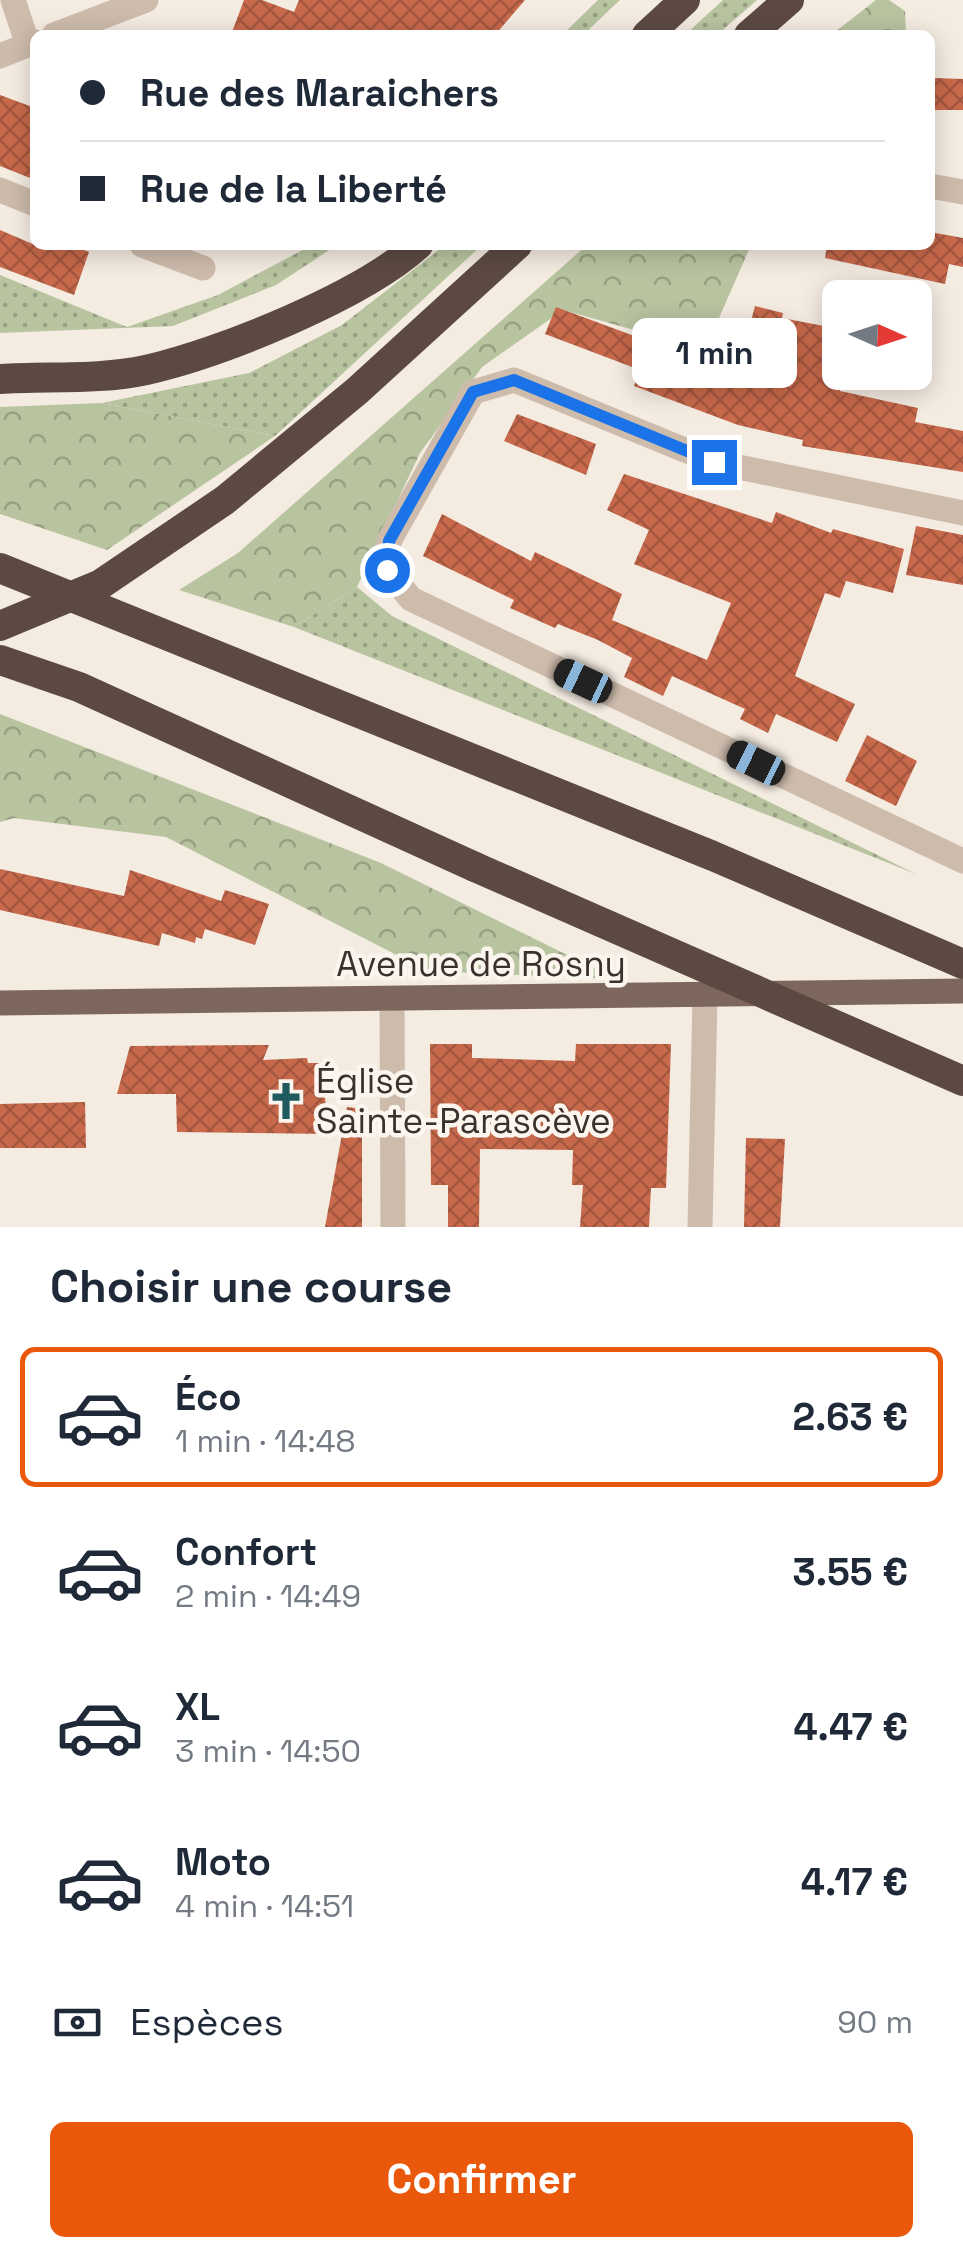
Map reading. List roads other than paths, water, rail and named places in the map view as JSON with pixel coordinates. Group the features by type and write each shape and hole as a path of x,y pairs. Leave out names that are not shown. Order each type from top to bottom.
{"highway":[{"path":"652,30 685,0"},
{"path":"756,30 789,0"},
{"path":"0,378 145,370 284,323 398,263 412,250"},
{"path":"0,626 101,584 226,500 357,392 511,250"},
{"path":"0,568 713,856 963,964"},
{"path":"0,660 79,687 963,1081"}],"main road":[{"name":"Avenue de Rosny","path":"0,1004 963,991"}],"street":[{"path":"12,0 30,40"},
{"path":"67,30 146,0"},
{"path":"0,56 30,45"},
{"path":"935,187 963,192"},
{"path":"0,190 30,202"},
{"path":"155,250 203,268"},
{"path":"963,513 714,462 514,380 473,392 389,541 387,570 410,600 963,862"},
{"path":"700,1227 705,997"},
{"path":"392,1000 393,1227"}],"place":[{"name":"Église Sainte-Parascève","path":"286,1101"}]}
